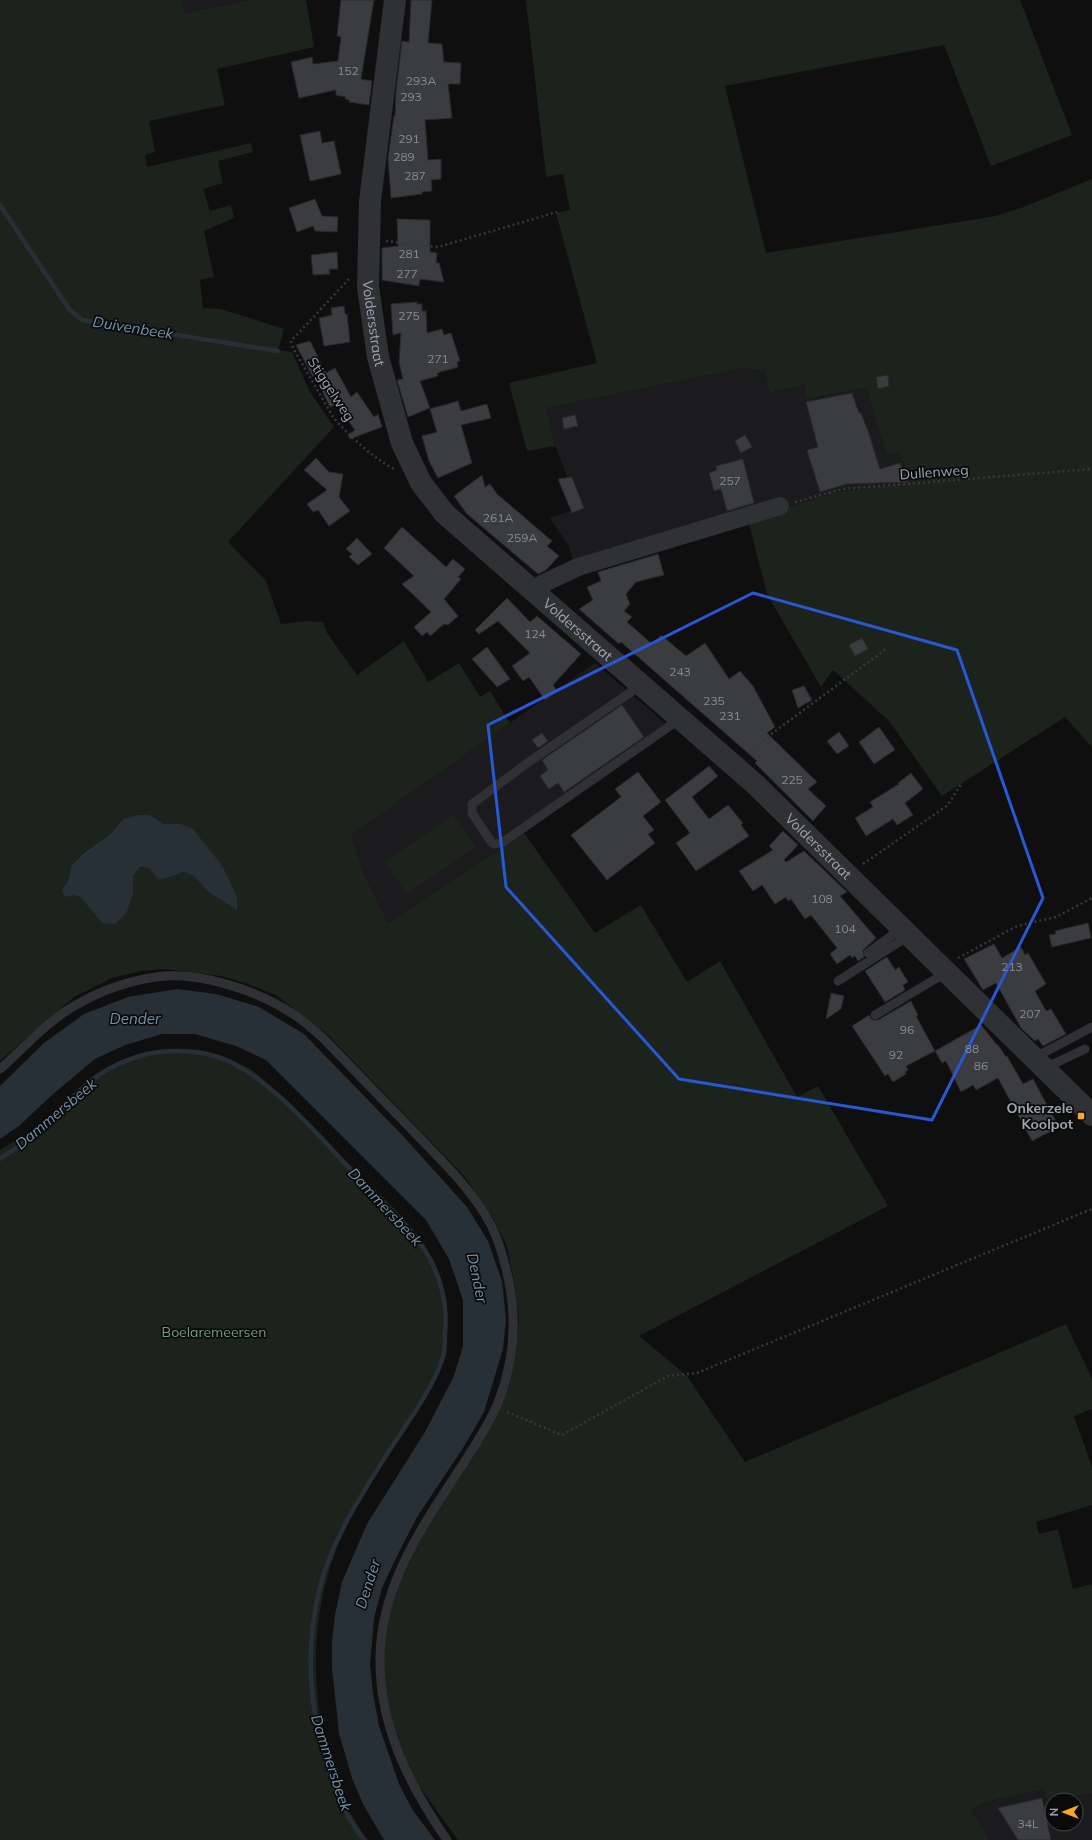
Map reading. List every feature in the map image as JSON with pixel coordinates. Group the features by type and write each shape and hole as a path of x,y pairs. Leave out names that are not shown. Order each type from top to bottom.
{"street":[{"name":"Voldersstraat","path":"395,0 370,201 368,287 378,357 402,443 421,483 445,514 755,784 1092,1115"},
{"name":"Voldersstraat","path":"533,591 542,584 578,567 780,506"}],"lane":[{"path":"641,685 526,764 472,804 472,813 492,843 495,844 503,842 680,719"},
{"path":"868,953 906,931"},
{"path":"838,981 906,931"},
{"path":"875,1015 944,969"},
{"path":"0,1069 52,1021 75,1005 100,992 127,983 156,977 187,978 223,983 252,992 297,1017 322,1037 464,1184 491,1226 505,1263 513,1302 513,1329 509,1364 496,1407 480,1436 411,1546 398,1574 386,1615 380,1656 382,1690 389,1725 398,1755 413,1786 447,1840"},
{"path":"1039,1063 1092,1027"},
{"path":"1039,1063 1085,1049"}],"path":[{"path":"369,239 438,247 557,212"},
{"name":"Stiggelweg","path":"369,267 352,276 291,340 296,354 333,417 341,426 384,463 396,470"},
{"name":"Dullenweg","path":"780,506 843,489 1092,469"},
{"path":"731,764 886,649"},
{"path":"847,874 948,804 961,784"},
{"path":"944,969 1017,926 1056,917 1092,898"},
{"path":"496,1407 562,1435 668,1376 697,1373 1092,1209"}],"highlighted area":[{"path":"753,593 957,650 1043,898 932,1120 679,1079 506,887 488,725"}],"shaded area":[{"path":"182,0 250,0 185,13"},
{"path":"744,368 765,372 769,393 804,385 807,399 866,388 887,456 899,452 912,482 833,493 748,520 576,570 568,545 550,518 580,508 555,446 547,408"},
{"path":"595,663 672,729 524,833 388,923 363,871 351,835"},
{"path":"1044,1789 1044,1832 1084,1832 1084,1795 1092,1793 1092,1840 990,1840 971,1810 986,1802"}],"green space":[{"path":"0,0 182,0 185,13 250,0 306,0 314,47 217,69 225,105 149,121 155,152 145,155 147,167 251,143 253,152 218,161 223,183 203,189 210,211 231,205 234,218 204,231 214,277 200,280 203,308 221,309 284,329 278,350 292,352 310,392 334,427 228,542 266,581 281,624 307,621 323,622 327,633 357,675 404,641 428,682 459,663 480,697 490,691 510,723 351,835 363,871 388,923 524,833 595,933 641,905 687,982 720,961 797,1097 818,1086 888,1206 639,1336 687,1376 745,1462 1066,1324 1092,1379 1092,1409 1074,1416 1092,1467 1092,1505 1036,1522 1039,1534 1058,1529 1073,1589 1092,1584 1092,1793 1084,1795 1084,1792 1045,1792 1044,1789 986,1802 971,1810 990,1840 458,1840 416,1782 398,1745 383,1680 384,1642 390,1611 406,1561 494,1418 515,1354 519,1321 515,1287 507,1246 494,1220 465,1177 328,1035 276,995 248,984 221,976 164,969 141,971 112,978 74,997 0,1061","holes":["150,815 164,824 175,824 237,909 207,891 194,876 184,872 158,880 149,868 140,867 133,876 133,894 103,924 80,897 62,890 68,881 71,866 80,855 110,834 123,819"]},
{"path":"526,0 1020,0 1072,135 991,166 944,45 725,86 766,253 996,216 1021,208 1092,179 1092,747 1065,717 942,796 889,721 833,670 821,687 767,594 748,520 833,493 912,482 899,452 887,456 866,388 806,399 804,385 769,393 765,372 744,368 547,408 555,446 527,451 509,383 597,363 556,213 570,210 563,174 546,177"},
{"path":"453,815 475,847 407,894 385,862"},
{"name":"Boelaremeersen","path":"199,1051 247,1067 255,1072 298,1112 392,1206 424,1244 432,1258 438,1271 446,1305 446,1337 439,1367 426,1396 356,1506 339,1542 327,1580 319,1619 316,1658 318,1698 324,1737 335,1775 350,1812 368,1840 0,1840 0,1150 39,1126 77,1090 120,1061 153,1052"}],"water":[{"path":"138,815 150,815 164,824 181,824 193,829 223,867 237,897 237,910 207,891 194,876 184,872 158,880 149,868 140,867 133,876 133,894 126,914 116,923 103,924 80,897 74,895 65,897 62,890 68,881 71,866 81,855 110,834 123,819"},
{"name":"Dender","path":"177,989 216,994 259,1007 304,1034 403,1136 467,1207 488,1241 502,1281 506,1319 503,1349 484,1412 463,1448 417,1517 382,1588 374,1618 370,1665 379,1726 399,1784 412,1809 435,1840 384,1840 363,1804 352,1778 339,1733 332,1668 332,1641 335,1615 342,1582 367,1524 425,1432 453,1378 463,1347 463,1300 449,1259 426,1220 266,1060 236,1046 195,1034 162,1034 125,1045 95,1059 52,1095 19,1126 0,1139 0,1086 44,1043 84,1014 128,997"}],"building":[{"path":"341,0 374,0 361,79 372,81 369,105 349,102 349,100 345,99 346,97 336,95 336,90 299,98 291,62 312,57 313,64 338,61 341,37 337,36"},
{"path":"411,0 432,0 428,43 442,44 444,62 461,63 460,84 448,84 452,118 425,120 428,160 441,159 441,179 431,180 432,191 422,192 422,194 391,198 388,158 395,116 396,91 402,41 409,42"},
{"path":"320,131 322,143 334,141 341,174 310,181 300,135"},
{"path":"315,199 322,216 338,217 337,232 315,231 313,226 297,232 289,208"},
{"path":"397,219 430,220 430,252 437,253 436,263 439,263 444,282 420,279 419,286 382,280 382,248 398,246"},
{"path":"337,252 338,269 329,269 330,274 313,275 311,255"},
{"path":"417,302 417,304 422,304 422,311 426,311 427,333 442,329 444,335 451,333 460,361 457,362 458,367 437,373 438,376 420,381 430,408 408,417 397,380 403,379 399,362 401,333 393,335 391,304"},
{"path":"344,306 345,314 347,314 350,342 324,346 319,318 332,315 331,308"},
{"path":"310,341 326,373 335,368 351,397 357,392 374,417 378,414 382,427 350,439 348,435 355,430 336,404 330,407 315,376 313,377 296,345"},
{"path":"888,375 889,386 878,389 876,377"},
{"path":"852,393 859,413 861,413 868,431 880,469 900,463 908,482 847,484 820,492 807,450 818,447 806,402"},
{"path":"458,401 461,411 487,404 491,418 461,425 472,463 438,478 429,461 422,436 437,432 430,409"},
{"path":"575,415 578,426 564,429 562,418"},
{"path":"745,435 752,447 741,453 735,441"},
{"path":"316,458 329,472 343,474 339,497 350,511 329,526 318,510 313,512 307,504 327,490 304,470"},
{"path":"743,459 754,503 727,511 721,489 714,491 709,473 717,470 716,466"},
{"path":"482,475 485,487 490,484 497,494 552,541 547,546 559,556 546,570 538,574 467,514 454,496"},
{"path":"572,477 584,508 572,513 558,479"},
{"path":"402,527 446,567 453,559 465,569 458,577 461,579 444,599 458,616 448,625 444,624 430,636 427,632 422,636 414,627 431,612 402,584 414,576 384,548"},
{"path":"357,538 372,554 358,565 349,557 352,554 346,549"},
{"path":"658,554 664,575 636,582 626,594 630,604 624,611 632,617 627,622 653,645 661,635 686,656 705,643 729,679 740,671 753,686 775,727 767,733 817,782 808,789 826,806 813,821 755,763 757,761 621,642 619,644 579,609 593,600 587,587 601,581 598,572"},
{"path":"507,598 530,622 537,616 581,654 553,685 557,691 545,700 529,677 523,681 512,666 530,653 498,621 479,634 475,630"},
{"path":"862,638 868,649 855,656 849,645"},
{"path":"487,647 510,679 497,687 472,659"},
{"path":"804,686 812,700 798,708 792,690"},
{"path":"622,705 644,737 564,792 558,783 549,789 540,776 548,770 542,760"},
{"path":"879,727 895,750 874,764 859,742"},
{"path":"839,732 849,746 837,754 827,741"},
{"path":"542,733 548,741 538,748 532,740"},
{"path":"709,766 718,776 692,797 709,819 728,805 743,823 741,825 749,836 696,871 676,843 690,833 665,800"},
{"path":"638,772 661,802 643,816 654,830 648,834 655,843 607,880 571,835 621,797 615,789"},
{"path":"911,773 923,789 905,803 913,815 897,825 893,819 866,836 855,818 873,807 870,802 899,784 898,783"},
{"path":"783,831 798,845 784,860 786,862 804,851 847,892 840,896 876,938 863,950 864,957 858,961 855,956 852,958 850,955 837,964 830,954 837,948 811,915 805,919 791,899 788,901 786,897 775,904 762,885 753,891 739,871 773,850 769,846"},
{"path":"1088,923 1091,938 1052,947 1049,935 1056,934 1055,931"},
{"path":"994,944 1002,958 1021,947 1025,955 1028,953 1046,984 1035,991 1046,1011 1051,1009 1066,1034 1043,1046 1038,1039 1035,1041 1021,1028 996,983 983,990 964,959"},
{"path":"887,957 895,970 899,967 908,982 903,985 905,990 885,1002 865,971"},
{"path":"831,993 844,996 841,1009 826,1019"},
{"path":"911,1001 918,1015 916,1016 935,1051 906,1066 908,1070 905,1072 906,1074 893,1082 888,1074 885,1076 852,1026 869,1015 872,1020 878,1020"},
{"path":"981,1025 1006,1057 1007,1056 1023,1084 1033,1079 1059,1127 1032,1141 998,1078 976,1090 973,1085 961,1092 946,1061 942,1063 935,1051"},
{"path":"1042,1798 1044,1807 1044,1832 1049,1832 1051,1840 1018,1840 998,1808"}],"waterway":[{"name":"Duivenbeek","path":"0,205 69,309 82,320 278,351"},
{"name":"Dammersbeek","path":"0,1159 34,1135 78,1092 93,1079 110,1068 130,1059 159,1052 173,1051 204,1053 236,1065 255,1077 292,1108 400,1220 417,1239 430,1258 442,1289 444,1300 446,1322 443,1357 433,1382 364,1490 338,1539 324,1574 314,1618 311,1645 311,1673 313,1700 323,1754 342,1805 364,1840"}],"place":[{"name":"Onkerzele Koolpot","path":"1081,1116"}]}
